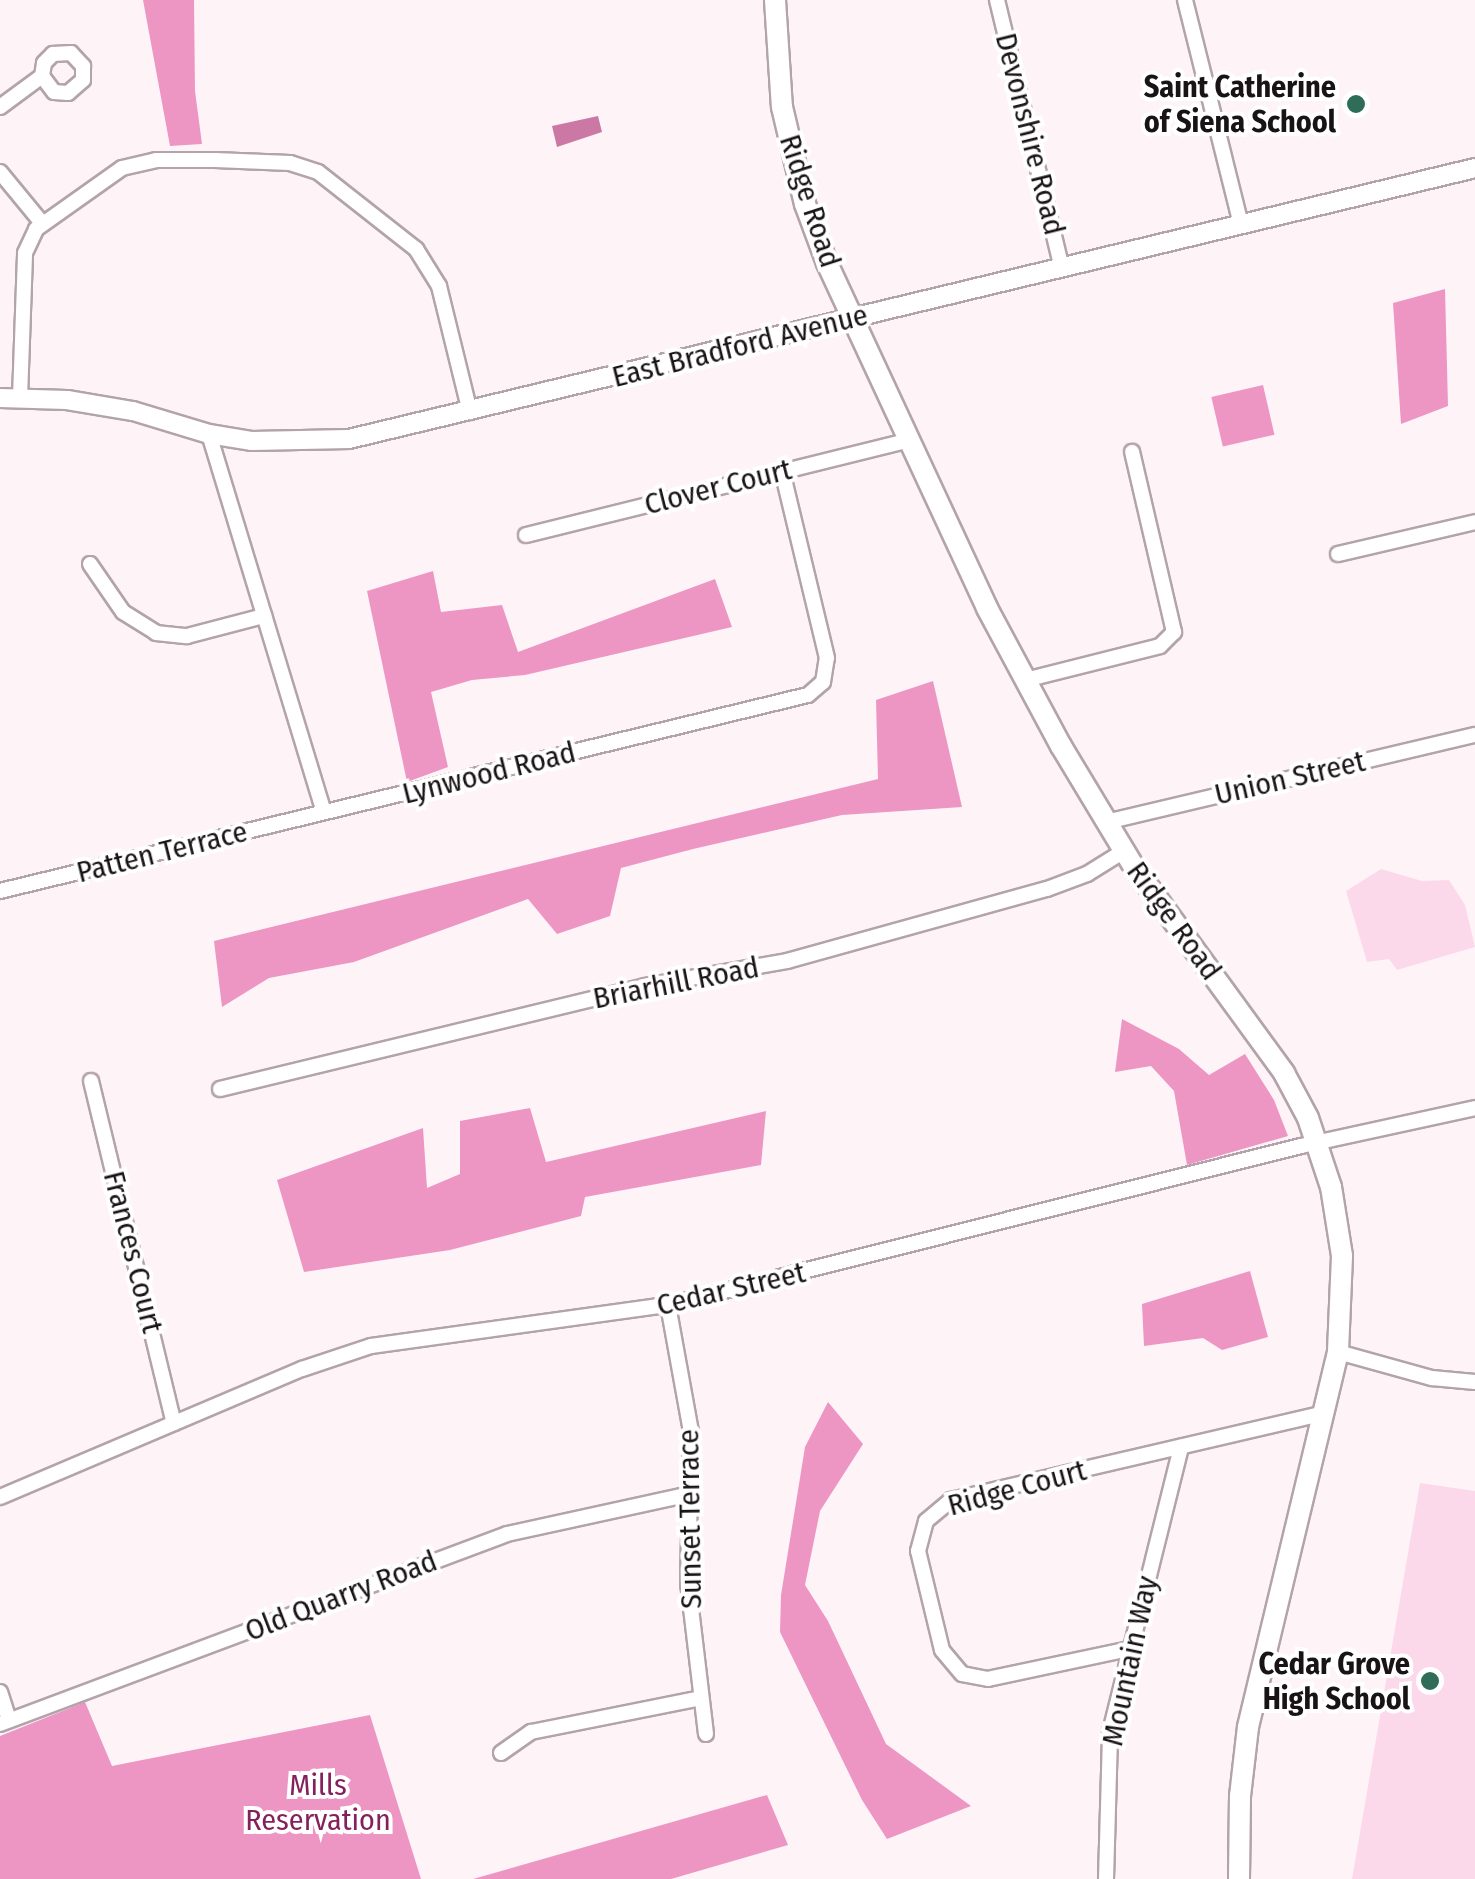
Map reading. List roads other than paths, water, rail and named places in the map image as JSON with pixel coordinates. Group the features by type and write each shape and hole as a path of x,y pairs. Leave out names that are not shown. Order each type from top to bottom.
{"main road":[{"name":"Ridge Road","path":"775,0 782,107 794,169 815,234 910,440 1025,680 1124,851 1270,1052 1317,1142 1331,1186 1342,1256 1338,1352 1248,1727 1240,1796 1238,1879"}],"street":[{"name":"Devonshire Road","path":"997,0 1062,268"},
{"path":"1185,0 1240,225"},
{"path":"0,106 42,76"},
{"path":"20,398 26,253 42,224 122,168 149,160 280,162 318,172 341,186 427,262 442,296 470,412"},
{"name":"East Bradford Avenue","path":"0,398 134,411 209,434 273,442 324,442 470,412 1475,168"},
{"path":"0,172 42,224"},
{"path":"209,434 324,812"},
{"name":"Clover Court","path":"526,535 910,440"},
{"path":"1025,680 1160,646 1174,632 1132,452"},
{"name":"Lynwood Road","path":"324,812 814,692 826,676 827,658 782,471"},
{"path":"1338,554 1475,522"},
{"path":"90,564 122,612 156,634 186,636 264,616"},
{"name":"Union Street","path":"1106,822 1475,736"},
{"name":"Patten Terrace","path":"0,891 324,812"},
{"name":"Briarhill Road","path":"220,1089 645,986 787,961 1047,889 1087,874 1124,851"},
{"name":"Frances Court","path":"91,1081 174,1423"},
{"name":"Cedar Street","path":"0,1497 324,1360 383,1343 668,1305 1317,1142 1475,1108"},
{"name":"Sunset Terrace","path":"668,1305 691,1432 688,1582 706,1734"},
{"path":"1338,1352 1432,1378 1475,1382"},
{"name":"Ridge Court","path":"1129,1649 988,1679 962,1674 942,1650 918,1552 920,1536 931,1514 951,1500 1324,1413"},
{"name":"Mountain Way","path":"1106,1879 1110,1732 1181,1446"},
{"name":"Old Quarry Road","path":"5,1722 507,1534 690,1494"},
{"path":"0,1692 5,1722"},
{"path":"501,1754 531,1732 701,1698"}],"place":[{"name":"Saint Catherine of Siena School","path":"1356,104"},
{"name":"Cedar Grove High School","path":"1430,1681"}],"park label":[{"name":"Mills Reservation","path":"318,1802"}]}
